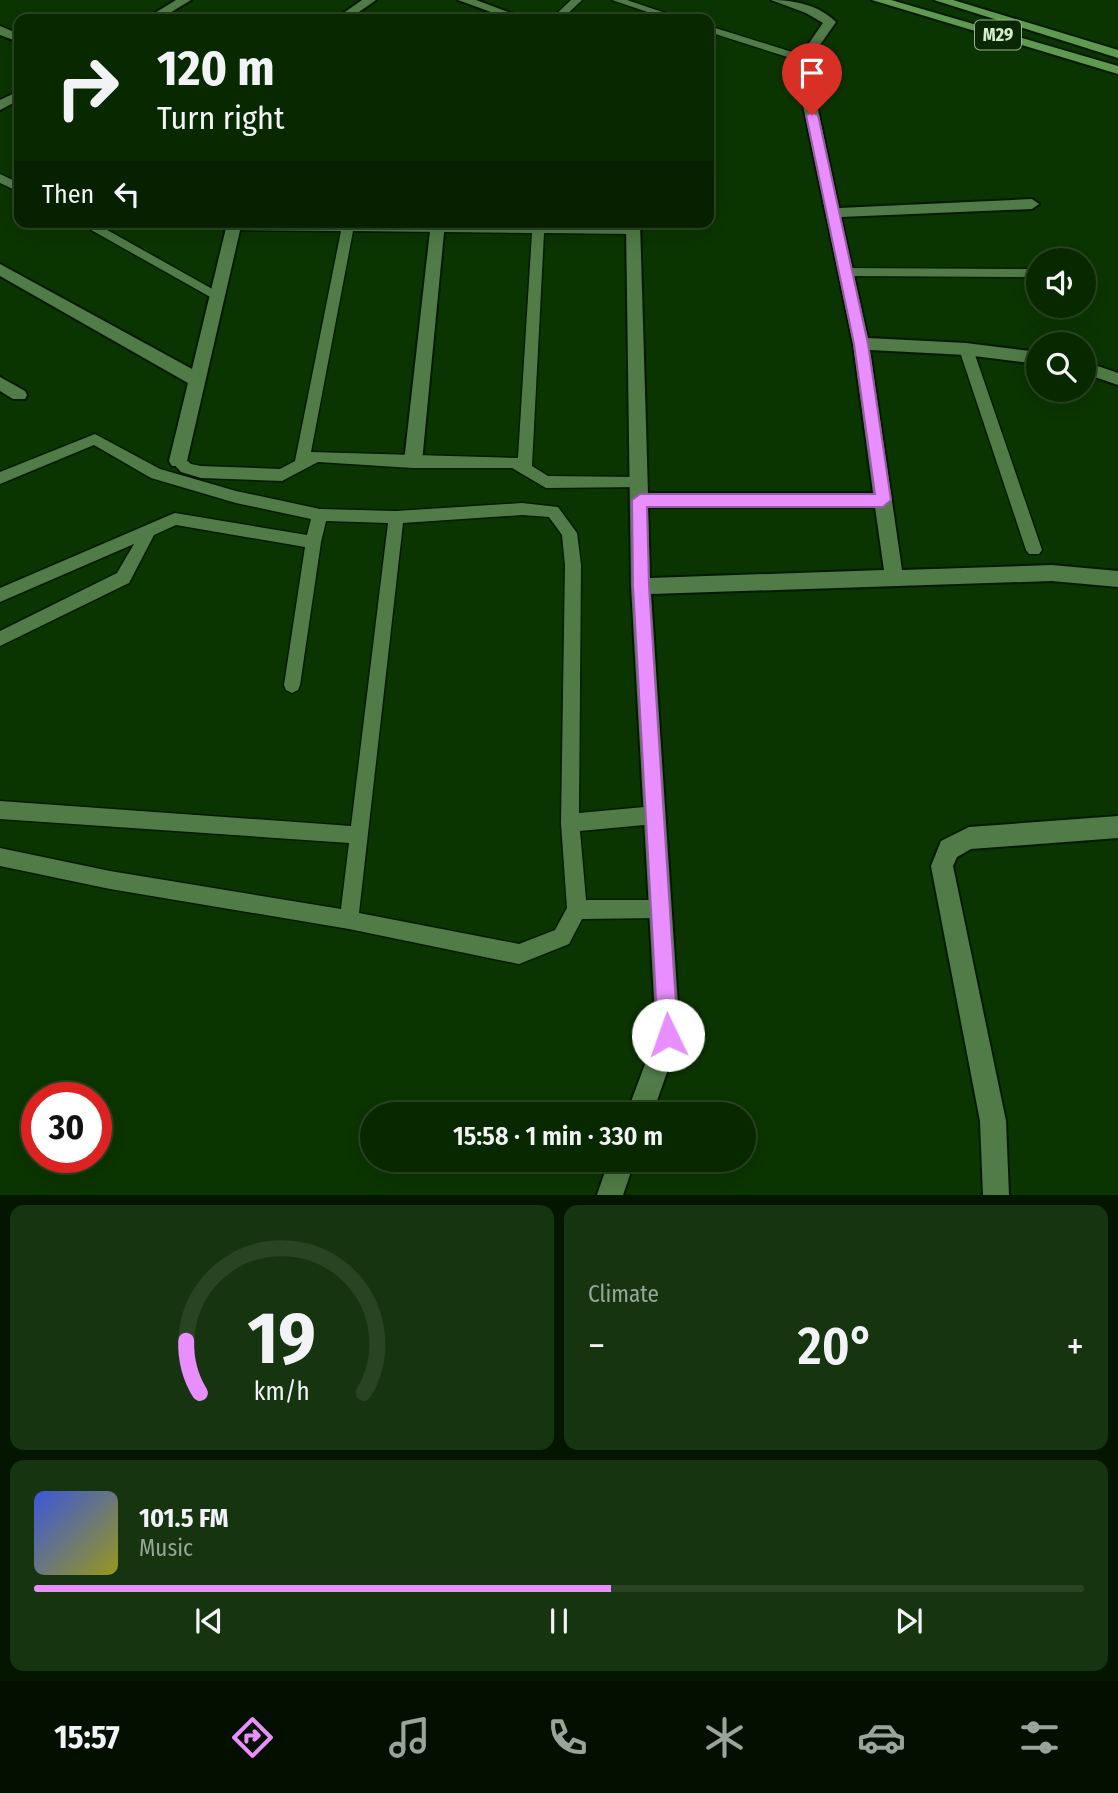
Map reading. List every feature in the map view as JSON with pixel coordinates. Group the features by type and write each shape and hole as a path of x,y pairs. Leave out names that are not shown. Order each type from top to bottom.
{"main road":[{"name":"M29","path":"878,0 1118,70"},
{"name":"M29","path":"940,0 1118,54"}],"street":[{"path":"159,14 183,0"},
{"path":"349,14 370,0"},
{"path":"464,0 506,14"},
{"path":"777,0 810,10 830,22 804,59 807,91 861,344 894,577"},
{"path":"833,214 1032,204"},
{"path":"178,461 230,228"},
{"path":"414,463 438,228"},
{"path":"634,228 641,586 668,1035 644,1102"},
{"path":"0,269 197,380"},
{"path":"861,344 966,349 1026,356"},
{"path":"1096,371 1118,379"},
{"path":"0,383 19,395"},
{"path":"639,492 883,500"},
{"path":"641,586 1052,573 1118,579"},
{"path":"996,1195 993,1121 942,866 949,849 969,838 1118,827"},
{"path":"610,1195 618,1172"}],"lane":[{"path":"562,14 577,0"},
{"path":"617,0 662,14"},
{"path":"714,31 804,59"},
{"path":"94,228 217,295"},
{"path":"301,465 348,228"},
{"path":"526,470 539,228"},
{"path":"845,272 1026,273"},
{"path":"966,349 1034,550"},
{"path":"0,478 95,439 156,474 236,497 320,515 396,517 522,509 553,511 569,533 573,565 570,823 577,910 562,937 519,954 349,920 110,880 0,857"},
{"path":"178,461 186,468 201,472 282,475 316,456 414,463 514,462 546,482 639,492"},
{"path":"292,685 313,542 320,515"},
{"path":"349,920 396,517"},
{"path":"0,595 175,519 313,542"},
{"path":"0,639 123,578 148,532"},
{"path":"0,810 358,835"},
{"path":"570,823 655,815"},
{"path":"577,910 661,909"}],"route":[{"path":"668,1035 641,586 640,500 883,500 861,344 812,115"}]}
